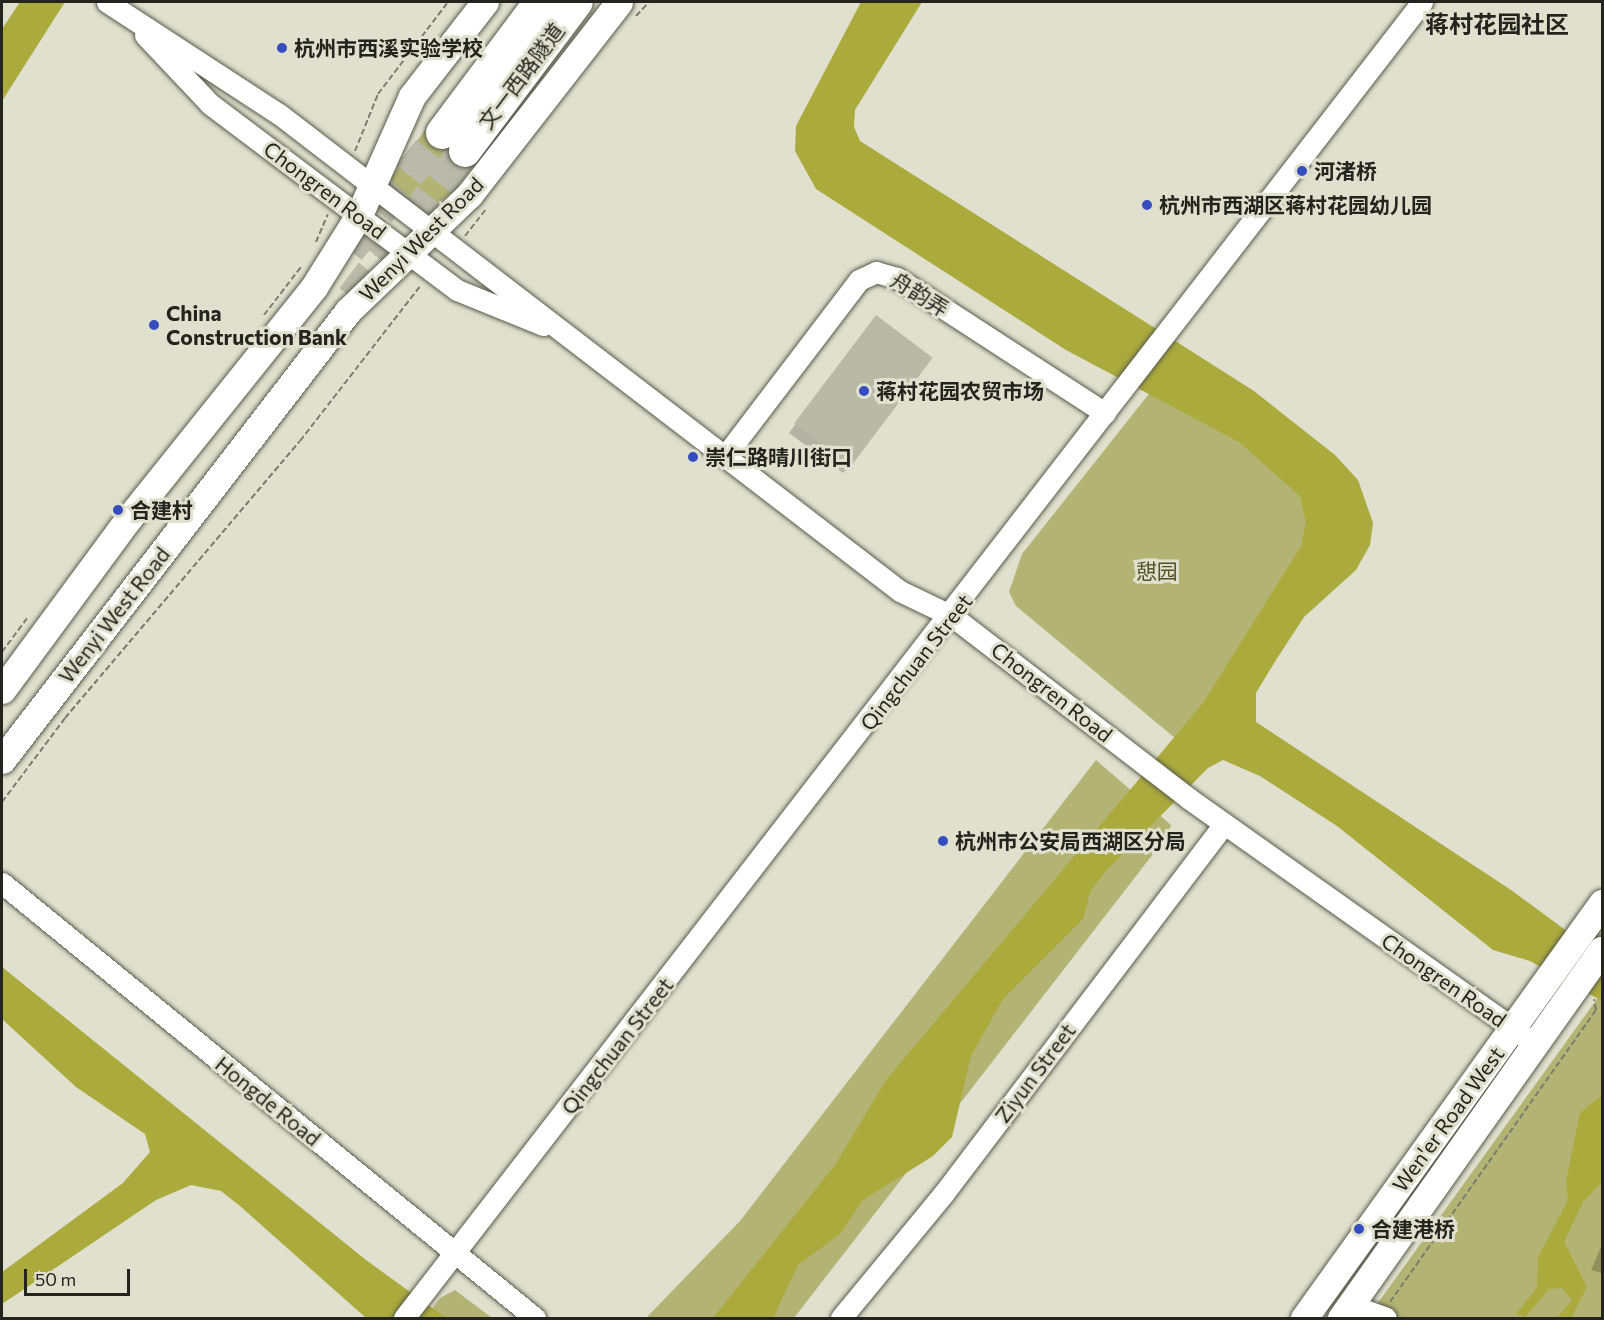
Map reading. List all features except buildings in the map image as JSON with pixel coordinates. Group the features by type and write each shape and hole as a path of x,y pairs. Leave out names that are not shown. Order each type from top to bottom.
{"highway":[{"name":"文一西路隧道","path":"540,2 453,142 577,2"}],"main road":[{"name":"Wenyi West Road","path":"2,690 129,518 314,287 359,215 371,182 412,96 484,2"},
{"name":"Wenyi West Road","path":"2,760 348,311 405,251 433,227 500,158 627,10"},
{"name":"Wen'er Road West","path":"1304,1318 1602,903"},
{"name":"Wen'er Road West","path":"1346,1312 1536,1044 1583,996 1602,950"}],"street":[{"name":"Chongren Road","path":"107,2 136,24 234,81 458,246 571,337 900,591 952,616 1188,798 1536,1044"},
{"name":"Qingchuan Street","path":"404,1318 952,616 1166,332 1422,2"},
{"name":"Chongren Road","path":"136,24 210,104 458,290 571,337"},
{"name":"舟韵弄","path":"725,456 859,280 876,272 897,278 1105,413"},
{"name":"Ziyun Street","path":"841,1318 944,1193 1224,824"},
{"name":"Hongde Road","path":"2,883 536,1318"},
{"path":"1346,1312 1385,1318"}],"path":[{"path":"349,165 378,94 448,2"},
{"path":"627,10 649,2"},
{"path":"312,253 335,197"},
{"path":"458,246 489,204"},
{"path":"261,318 304,262"},
{"path":"2,802 434,272"},
{"path":"2,652 30,615"},
{"path":"1385,1318 1392,1294 1596,1010 1583,996"}],"green space":[{"path":"438,112 441,127 486,149 456,189 428,211 392,184 391,177"},
{"name":"憇园","path":"1156,385 1258,443 1307,494 1312,540 1181,743 1016,606 1009,592 1022,554"},
{"path":"1096,760 1171,825 1167,836 794,1318 646,1318 740,1221"},
{"path":"1602,992 1602,1318 1367,1318"},
{"path":"455,1290 492,1318 425,1318 440,1298"}],"shaded area":[{"path":"20,2 65,2 2,101 2,29"},
{"path":"861,2 922,2 855,110 854,127 860,141 1254,391 1335,455 1358,480 1373,523 1370,545 1356,570 1304,617 1276,660 1256,693 1256,722 1511,890 1602,957 1602,1001 1530,961 1493,950 1337,826 1260,776 1223,760 1208,768 1105,872 1090,892 1083,919 1003,999 971,1056 952,1137 933,1156 863,1200 840,1234 798,1265 773,1318 713,1318 835,1165 886,1080 1203,703 1301,546 1306,522 1300,496 1239,442 1066,350 816,189 795,151 796,126"},
{"path":"2,967 366,1260 446,1318 366,1318 221,1191 191,1185 156,1200 2,1304 2,1272 123,1183 150,1152 145,1134 76,1087 2,1019"},
{"path":"1602,1095 1602,1182 1583,1202 1564,1242 1587,1287 1571,1318 1557,1318 1572,1300 1562,1288 1549,1289 1525,1317 1516,1314 1537,1288 1538,1257 1568,1200 1566,1181 1580,1113"}],"tunnel":[{"path":"349,250 442,133"},
{"path":"352,298 465,151"}],"place":[{"name":"杭州市西溪实验学校","path":"282,48"},
{"name":"河渚桥","path":"1302,171"},
{"name":"杭州市西湖区蒋村花园幼儿园","path":"1147,205"},
{"name":"China Construction Bank","path":"154,325"},
{"name":"蒋村花园农贸市场","path":"864,391"},
{"name":"崇仁路晴川街口","path":"693,457"},
{"name":"合建村","path":"118,510"},
{"name":"杭州市公安局西湖区分局","path":"943,841"},
{"name":"合建港桥","path":"1359,1229"}],"district":[{"name":"蒋村花园社区","path":"1497,24"}]}
